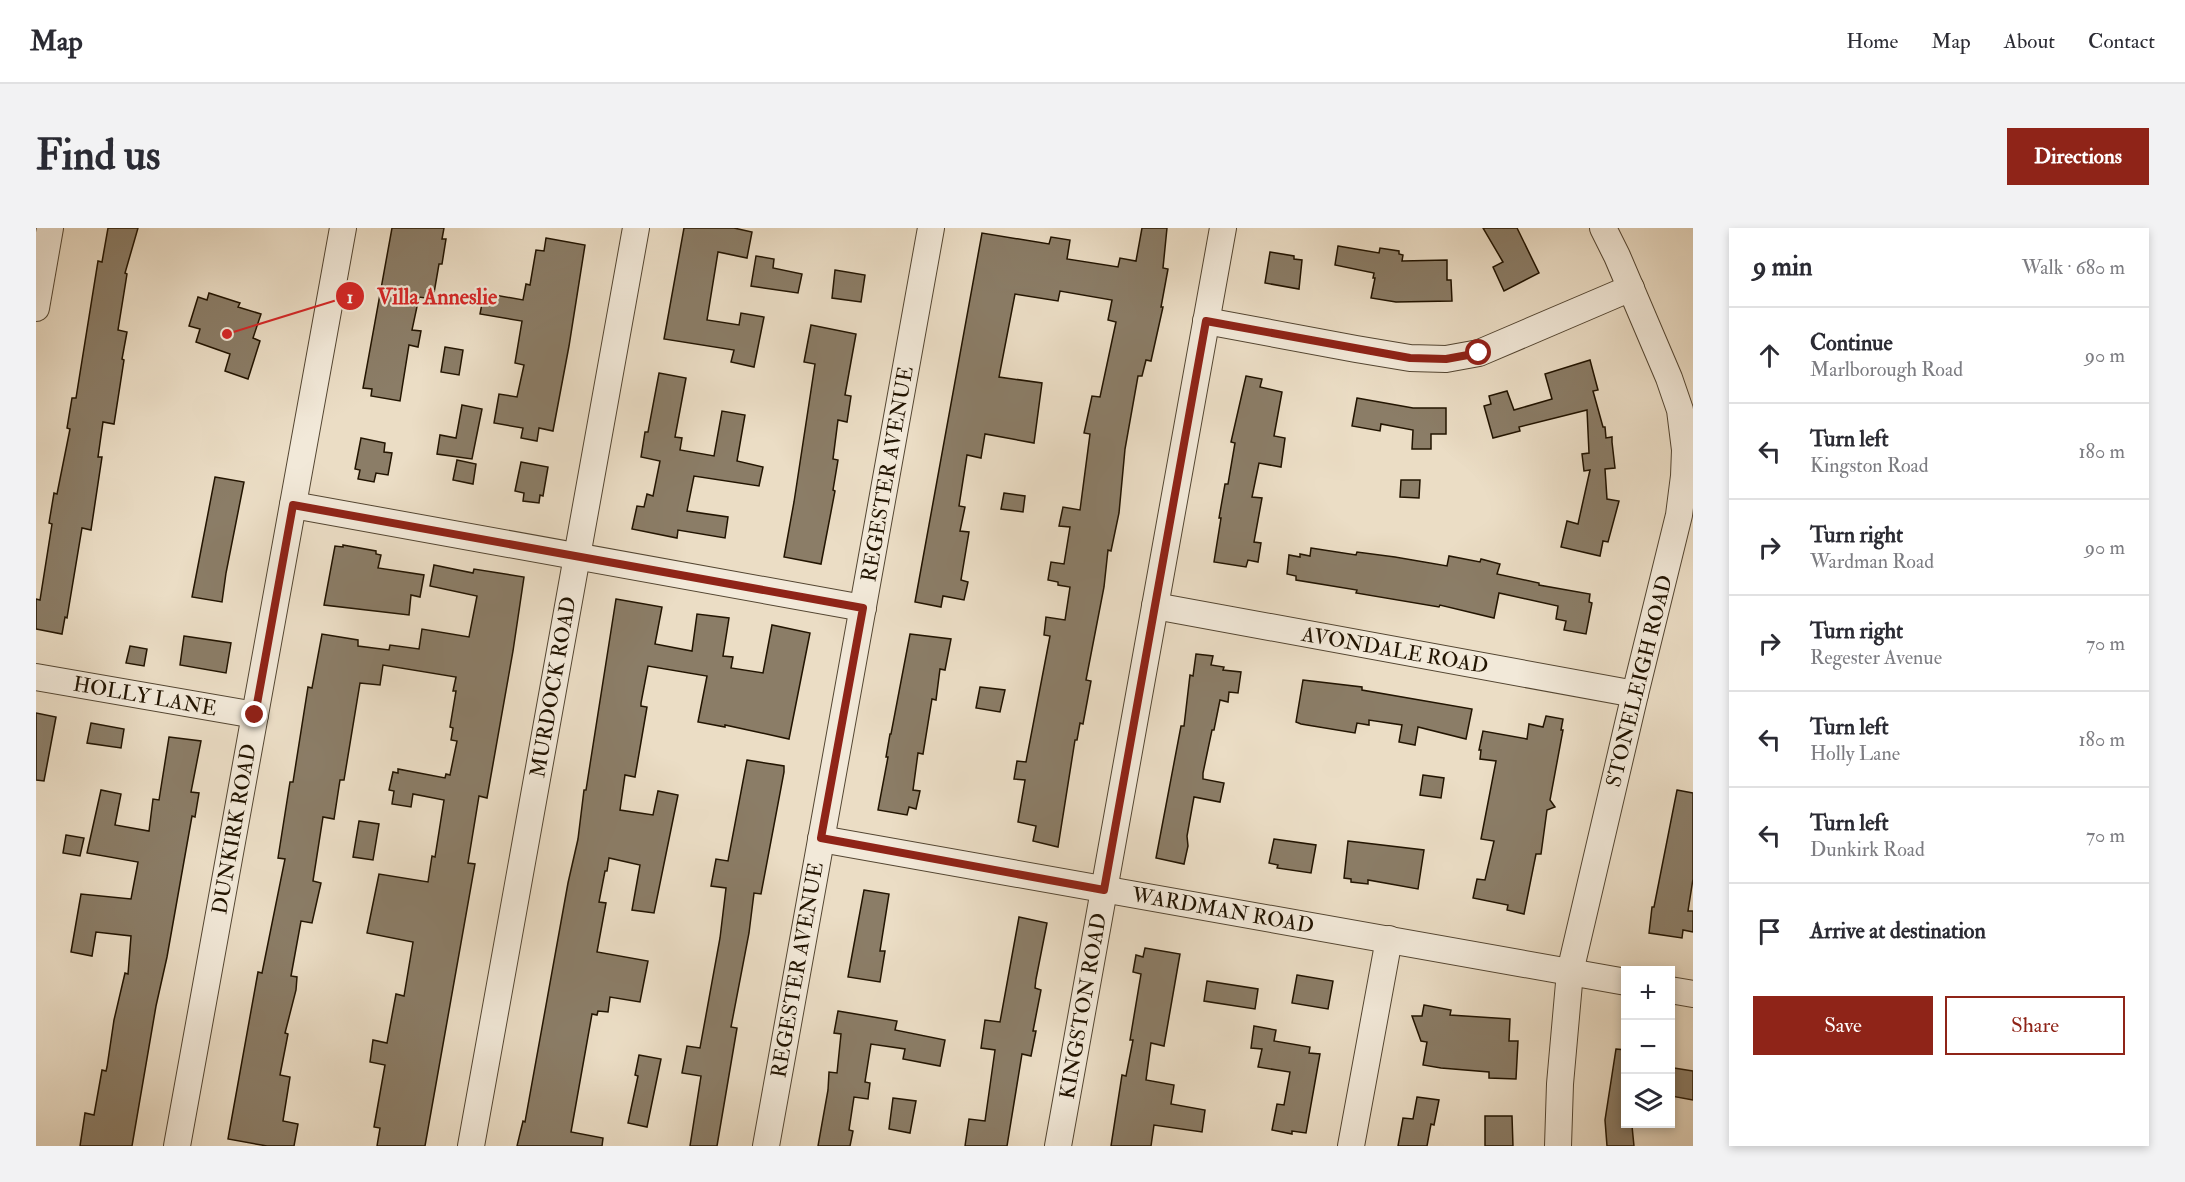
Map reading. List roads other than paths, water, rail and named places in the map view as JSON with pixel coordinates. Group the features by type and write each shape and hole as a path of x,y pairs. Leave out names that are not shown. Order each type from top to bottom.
{"street":[{"path":"36,308 50,228"},
{"name":"DUNKIRK ROAD","path":"177,1146 343,228"},
{"name":"MURDOCK ROAD","path":"471,1146 636,228"},
{"name":"REGESTER AVENUE","path":"765,1146 931,228"},
{"name":"KINGSTON ROAD","path":"1058,1146 1223,228"},
{"name":"STONELEIGH ROAD","path":"1558,1146 1560,1083 1570,972 1679,515 1684,476 1685,450 1680,410 1631,288 1603,228"},
{"path":"1206,321 1410,358 1446,359 1479,353 1631,288"},
{"path":"293,505 863,608"},
{"name":"AVONDALE ROAD","path":"1155,606 1635,694"},
{"name":"HOLLY LANE","path":"36,677 255,715"},
{"name":"WARDMAN ROAD","path":"821,838 1621,981"},
{"path":"1351,1146 1389,939"},
{"path":"1675,991 1693,994"}],"place":[{"name":"Villa Anneslie","path":"227,334"}]}
